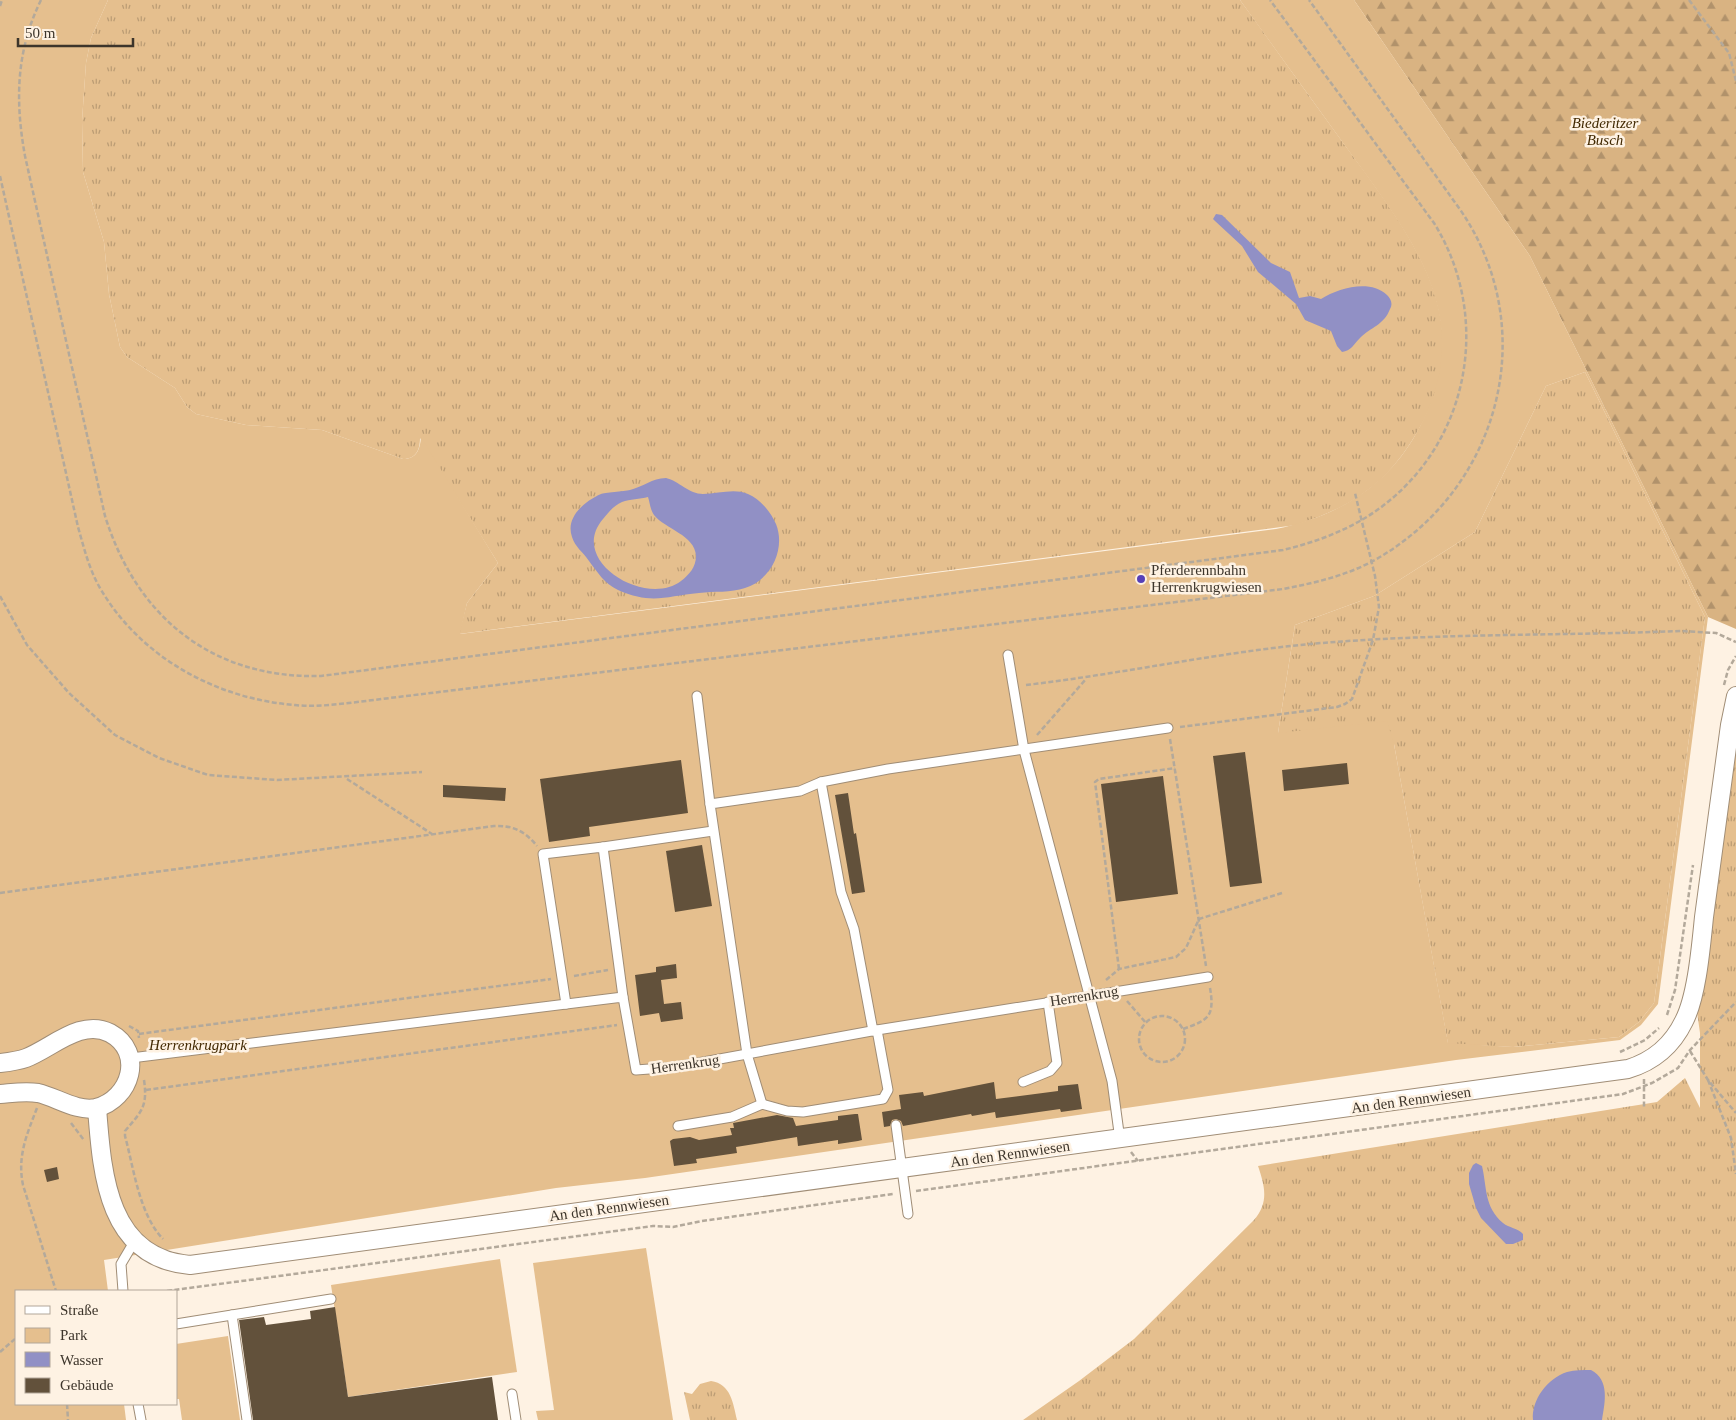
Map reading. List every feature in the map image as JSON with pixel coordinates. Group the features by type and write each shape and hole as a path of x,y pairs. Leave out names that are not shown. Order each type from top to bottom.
{"street":[{"name":"An den Rennwiesen","path":"97,1108 100,1140 114,1211 121,1225 134,1242 166,1259 184,1264 201,1264 1613,1073 1636,1067 1654,1058 1677,1034 1688,1012 1694,985 1730,725 1736,696"},
{"path":"0,1062 28,1057 69,1036 97,1029 110,1033 120,1040 127,1047 131,1058 130,1073 124,1087 112,1099 97,1108 42,1104 20,1092 0,1094"}],"lane":[{"path":"1008,655 1024,750 1091,995 1112,1082 1120,1140"},
{"path":"697,696 713,831 747,1054 762,1104"},
{"path":"710,804 800,791 821,782 932,762 1168,728"},
{"path":"678,1126 732,1117 762,1104 787,1111 803,1112 883,1099 888,1090 854,929 841,892 821,782"},
{"path":"566,1004 542,854 713,831"},
{"name":"Herrenkrug","path":"602,847 626,1024 636,1070 676,1067 875,1031 1208,977"},
{"path":"131,1058 623,997"},
{"path":"1023,1082 1050,1071 1057,1063 1048,1002"},
{"path":"896,1125 908,1214"},
{"path":"123,1290 120,1264 134,1242"},
{"path":"178,1324 331,1299"},
{"path":"232,1315 247,1420"},
{"path":"512,1394 516,1420"},
{"path":"138,1405 141,1420"}],"path":[{"path":"0,6 2,0"},
{"path":"41,0 27,31 21,55 18,85 19,116 25,156 104,516 118,554 129,572 155,608 192,642 222,659 245,668 280,676 321,676 1261,553 1319,540 1362,519 1388,502 1412,477 1434,448 1448,420 1462,382 1467,350 1463,288 1452,255 1434,223 1270,0"},
{"path":"0,176 78,527 91,569 112,608 140,640 176,666 202,680 246,697 280,704 310,706 368,701 1283,589 1336,577 1372,561 1405,539 1434,512 1459,481 1485,434 1495,410 1503,373 1503,336 1500,301 1487,256 1471,224 1309,0"},
{"path":"1689,0 1729,53 1736,81"},
{"path":"1183,1029 1202,1022 1211,1012 1212,1004 1168,728 1341,706 1354,695 1373,640 1380,607 1372,561 1355,494"},
{"path":"0,596 27,645 69,693 115,735 159,758 208,775 277,780 346,778 422,772"},
{"path":"1026,685 1087,678 1218,655 1373,640 1681,631 1716,633 1736,642"},
{"path":"1024,750 1087,678"},
{"path":"1119,969 1095,782 1099,779 1175,768"},
{"path":"346,778 432,834"},
{"path":"0,893 432,834 508,826 529,837 542,854"},
{"path":"1666,1018 1675,990 1694,863"},
{"path":"1091,995 1119,969 1176,957 1186,948 1199,919 1282,893"},
{"path":"139,1034 619,969"},
{"path":"1118,991 1146,1023"},
{"path":"173,1290 653,1226 676,1226 1623,1094 1644,1087 1678,1068 1690,1050 1736,1002"},
{"path":"1157,1017 1168,1017 1183,1029 1185,1042 1178,1055 1172,1060 1156,1062 1144,1054 1140,1047 1140,1031 1146,1023 1157,1017"},
{"path":"165,1241 154,1226 145,1206 124,1130 140,1115 147,1098 146,1090 626,1024"},
{"path":"1614,1054 1645,1040 1662,1024"},
{"path":"1677,1034 1690,1050 1708,1080 1731,1138 1736,1174"},
{"path":"1708,1080 1736,1113"},
{"path":"28,1109 42,1104"},
{"path":"42,1104 22,1149 20,1169 23,1185 56,1290"},
{"path":"68,1120 74,1125 82,1139 100,1140 125,1136"},
{"path":"0,1352 15,1339"},
{"path":"67,1405 68,1420"}],"green space":[{"name":"Pferderennbahn Herrenkrugwiesen","path":"0,0 108,0 91,38 86,63 82,121 83,172 104,242 109,294 120,347 127,357 175,388 187,407 196,414 246,425 322,430 403,459 408,459 415,455 420,446 421,437 498,563 467,603 460,634 1276,529 1318,517 1355,499 1387,473 1401,457 1413,439 1433,397 1441,358 1440,320 1431,284 1415,250 1395,216 1240,0 1354,0 1530,256 1708,617 1658,1004 1641,1025 1620,1040 1456,1060 645,1178 556,1188 104,1260 108,1290 15,1290 15,1405 124,1405 126,1420 0,1420","holes":["1585,372 1705,617 1654,1003 1639,1022 1619,1037 1513,1047 1448,1043 1394,744 1387,721 1278,733 1295,625 1374,596 1475,532 1546,386"]},
{"path":"108,0 1240,0 1369,177 1413,245 1430,280 1440,316 1443,354 1435,393 1416,434 1392,467 1379,480 1350,502 1296,525 459,634 467,603 498,563 420,438 419,446 414,456 403,459 322,430 246,425 196,414 187,407 175,388 127,357 120,347 109,294 104,242 83,172 82,121 86,63 91,38"},
{"name":"Biederitzer Busch","path":"1354,0 1736,0 1736,629 1708,617 1530,256"},
{"path":"1585,372 1705,617 1654,1003 1639,1022 1619,1037 1513,1047 1448,1044 1394,744 1278,733 1295,625 1374,596 1475,532 1546,386"},
{"path":"1736,731 1736,1420 1023,1420 1079,1381 1134,1339 1254,1220 1264,1201 1264,1188 1258,1166 1657,1102 1685,1078 1700,1108 1700,1033 1697,1012"},
{"path":"646,1248 673,1420 538,1420 536,1411 554,1410 533,1263"},
{"path":"500,1259 517,1372 348,1397 331,1285"},
{"path":"228,1336 240,1420 182,1420 178,1399 178,1344"},
{"path":"711,1381 718,1383 727,1390 737,1420 690,1420 684,1392 692,1394 700,1384"}],"water":[{"path":"1216,214 1222,215 1271,263 1290,272 1299,298 1310,296 1321,299 1345,289 1363,286 1372,287 1380,290 1390,298 1391,305 1384,319 1364,334 1350,349 1342,352 1337,346 1331,331 1305,320 1296,304 1258,272 1242,246 1213,219"},
{"path":"661,478 666,478 689,490 703,494 737,491 753,496 768,510 779,534 777,553 769,571 754,584 740,590 659,598 630,595 618,590 605,581 573,541 571,523 574,516 583,505 601,494 630,490","holes":["648,497 654,515 685,537 691,543 696,556 692,570 687,576 666,588 649,589 631,584 615,576 603,564 595,550 595,535 603,519 611,509 625,501"]},
{"path":"1476,1163 1482,1166 1487,1196 1492,1210 1503,1223 1521,1232 1523,1240 1513,1244 1506,1244 1481,1218 1469,1184 1469,1173"},
{"path":"1591,1370 1597,1374 1604,1385 1605,1399 1602,1420 1533,1420 1533,1412 1538,1398 1553,1379 1567,1372"}],"building":[{"path":"1245,752 1262,883 1230,887 1213,756"},
{"path":"681,760 688,813 589,827 590,836 549,842 540,779"},
{"path":"1347,763 1349,784 1284,791 1282,770"},
{"path":"1163,776 1178,894 1116,902 1101,784"},
{"path":"443,785 506,788 505,801 443,797"},
{"path":"848,793 865,892 852,894 835,795"},
{"path":"702,845 712,906 675,912 666,851"},
{"path":"676,964 677,978 661,980 664,1004 681,1002 683,1019 661,1022 659,1013 640,1016 635,975 656,972 656,967"},
{"path":"994,1082 996,1099 1058,1091 1058,1086 1078,1084 1082,1109 1061,1112 1060,1109 996,1118 995,1112 972,1116 971,1114 903,1126 901,1121 896,1119 892,1120 890,1126 884,1127 882,1112 901,1109 899,1095 923,1092 924,1096"},
{"path":"858,1114 862,1140 838,1144 838,1140 798,1146 797,1137 736,1147 737,1153 696,1159 697,1163 674,1166 670,1141 673,1139 690,1137 699,1140 732,1135 730,1128 734,1128 733,1123 777,1115 793,1118 796,1126 838,1120 838,1116"},
{"path":"57,1167 59,1179 47,1182 44,1170"},
{"path":"335,1307 348,1397 492,1377 498,1420 253,1420 239,1320 264,1317 266,1325 311,1319 310,1311"}],"place":[{"name":"Pferderennbahn Herrenkrugwiesen","path":"1141,579"}],"park label":[{"name":"Herrenkrugpark","path":"198,1045"}]}
